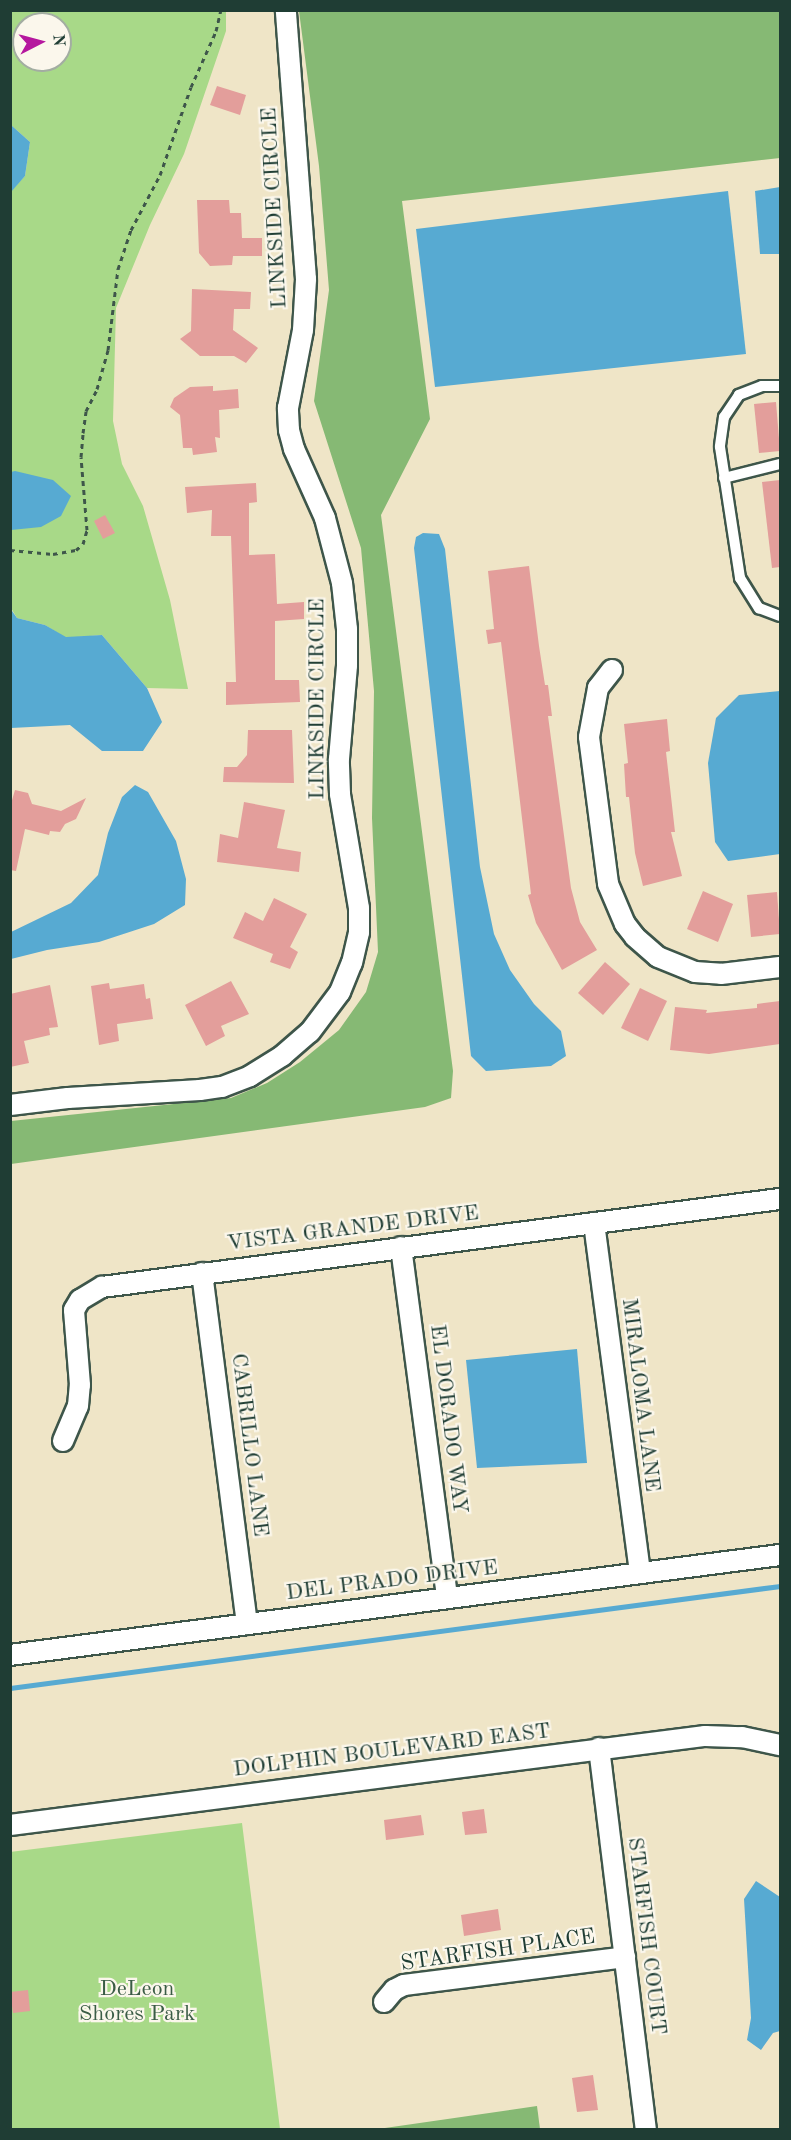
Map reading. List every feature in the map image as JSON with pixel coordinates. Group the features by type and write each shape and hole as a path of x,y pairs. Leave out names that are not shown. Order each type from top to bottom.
{"street":[{"name":"LINKSIDE CIRCLE","path":"10,1106 68,1098 200,1090 222,1086 250,1076 282,1056 310,1032 340,992 352,963 359,932 359,908 340,794 339,759 347,665 342,583 325,518 294,449 289,430 288,408 303,330 306,279 286,10"},
{"path":"612,670 598,688 589,737 608,884 625,924 635,937 658,957 695,972 721,974 780,967"},
{"name":"VISTA GRANDE DRIVE","path":"63,1441 78,1406 80,1385 74,1310 80,1300 102,1287 780,1199"},
{"name":"MIRALOMA LANE","path":"594,1223 640,1573"},
{"name":"EL DORADO WAY","path":"401,1247 447,1598"},
{"name":"CABRILLO LANE","path":"202,1273 248,1624"},
{"name":"DEL PRADO DRIVE","path":"10,1655 780,1555"},
{"name":"DOLPHIN BOULEVARD EAST","path":"10,1825 705,1736 742,1737 780,1745"},
{"name":"STARFISH COURT","path":"599,1748 646,2130"},
{"name":"STARFISH PLACE","path":"384,2002 394,1990 404,1985 625,1957"}],"lane":[{"path":"780,386 750,388 738,394 730,405 720,437 740,578 759,608 780,616"},
{"path":"724,478 780,464"}],"path":[{"path":"10,550 53,554 76,550 83,544 87,530 81,457 83,433 86,411 97,389 108,350 118,268 131,230 160,175 191,87 216,31 221,10"}],"green space":[{"path":"11,11 226,11 226,31 184,154 150,225 116,308 113,421 122,464 143,506 170,600 188,689 147,688 102,635 66,638 45,625 17,618 11,608 10,192 25,176 30,142 11,125"},
{"path":"299,11 780,11 780,158 402,201 430,419 381,515 453,1071 451,1098 425,1107 11,1164 11,1121 231,1098 267,1083 300,1062 339,1030 366,992 378,952 372,818 374,691 361,548 314,401 329,290 319,166"},
{"name":"DeLeon Shores Park","path":"242,1823 280,2129 11,2129 10,1852"},
{"path":"537,2106 540,2129 378,2129"}],"water":[{"path":"11,125 30,142 25,176 11,192"},
{"path":"780,187 780,254 760,254 755,191"},
{"path":"728,191 746,354 435,387 416,229"},
{"path":"11,472 53,480 71,496 61,516 41,527 11,530"},
{"path":"423,533 439,534 445,549 480,867 494,934 510,970 534,1004 561,1031 566,1056 551,1066 486,1071 471,1056 414,548 416,537"},
{"path":"10,608 17,618 45,625 66,637 102,635 147,688 162,722 143,751 102,751 70,725 11,728"},
{"path":"780,691 780,854 728,861 715,842 708,763 716,718 739,695"},
{"path":"135,785 148,792 176,841 186,879 185,905 154,924 99,942 47,950 11,959 11,932 71,903 98,875 108,833 122,797"},
{"path":"577,1349 587,1463 477,1468 466,1360"},
{"path":"756,1881 780,1897 780,2031 773,2033 761,2050 747,2040 751,2018 744,1899"}],"building":[{"path":"217,86 246,95 240,115 210,105"},
{"path":"197,200 229,200 230,213 241,213 242,238 262,238 262,256 233,256 232,265 210,266 199,253"},
{"path":"192,289 251,292 250,309 234,309 233,330 258,348 246,363 234,356 200,356 180,339 191,331"},
{"path":"213,386 213,391 238,389 239,408 219,410 220,438 215,437 217,452 193,455 192,448 183,448 180,415 170,407 174,398 190,387"},
{"path":"776,402 780,451 759,453 754,404"},
{"path":"780,480 780,567 772,568 762,482"},
{"path":"256,483 257,502 249,503 249,555 275,554 277,604 304,602 304,619 275,621 275,680 299,680 300,702 226,705 226,682 236,682 231,536 211,536 212,510 187,513 185,487"},
{"path":"105,515 115,533 103,539 94,521"},
{"path":"529,566 545,685 548,685 552,716 548,716 571,888 580,922 597,950 562,970 536,923 528,895 531,894 501,642 488,644 486,630 494,629 488,571"},
{"path":"667,719 670,751 666,752 675,832 671,832 682,876 643,886 635,853 629,797 626,797 624,764 628,763 624,724"},
{"path":"248,730 292,730 294,783 223,782 224,767 237,767 247,755"},
{"path":"15,790 28,793 32,804 61,811 86,798 76,819 65,824 60,832 50,831 49,835 25,829 16,871 10,870 10,807"},
{"path":"244,802 285,810 277,848 301,852 299,872 217,862 220,834 238,838"},
{"path":"703,891 733,904 718,942 687,929"},
{"path":"777,892 780,934 751,937 747,895"},
{"path":"274,898 307,914 290,947 298,952 290,969 270,962 273,954 233,938 245,912 263,921"},
{"path":"605,962 630,984 603,1015 578,993"},
{"path":"231,981 249,1014 221,1026 225,1036 206,1046 185,1005"},
{"path":"109,983 110,989 144,984 146,999 150,998 153,1019 117,1024 119,1041 99,1045 91,986"},
{"path":"50,985 58,1027 49,1028 50,1035 24,1041 29,1063 10,1067 10,994"},
{"path":"640,988 667,1001 648,1041 621,1028"},
{"path":"780,1001 780,1044 709,1054 670,1050 675,1007 707,1010 706,1013 757,1008 757,1004"},
{"path":"484,1809 487,1833 465,1835 462,1812"},
{"path":"421,1815 424,1835 386,1840 384,1820"},
{"path":"498,1909 501,1930 464,1936 461,1915"},
{"path":"28,1990 30,2011 13,2013 10,1992"},
{"path":"593,2075 598,2110 577,2112 572,2078"}],"waterway":[{"path":"10,1688 780,1586"}]}
